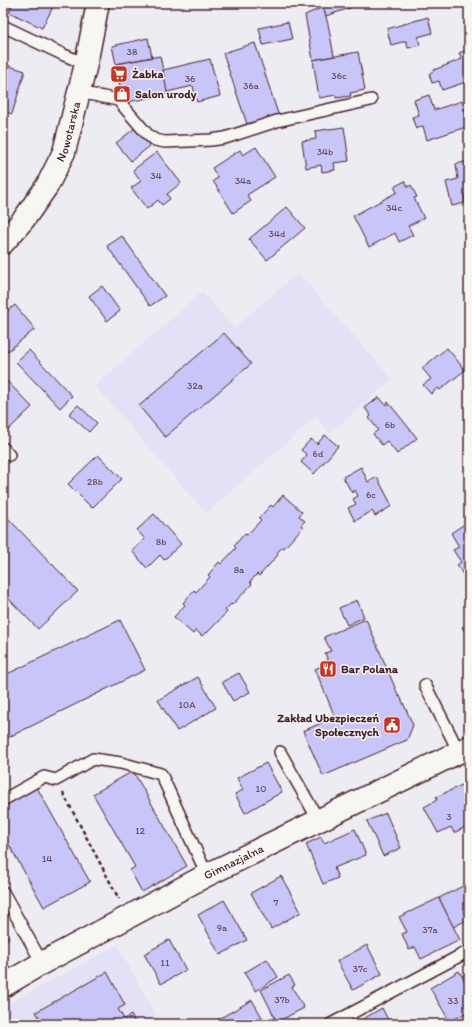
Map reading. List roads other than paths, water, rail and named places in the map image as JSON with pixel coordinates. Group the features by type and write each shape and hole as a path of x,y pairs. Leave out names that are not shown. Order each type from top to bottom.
{"street":[{"name":"Nowotarska","path":"3,243 24,219 47,186 64,152 86,64 98,3"},
{"name":"Gimnazjalna","path":"3,986 42,963 207,875 464,750"}],"lane":[{"path":"3,26 86,64"},
{"path":"79,92 118,100 148,135 155,140 165,142 225,138 277,121 371,100"},
{"path":"425,685 464,750"},
{"path":"280,752 319,820"},
{"path":"3,800 44,776 56,780 93,759 121,763 161,774 207,875"},
{"path":"3,892 42,963"},
{"path":"331,1024 469,951"}],"place":[{"name":"Żabka","path":"119,74"},
{"name":"Salon urody","path":"122,94"},
{"name":"Bar Polana","path":"328,669"},
{"name":"Zakład Ubezpieczeń Społecznych","path":"392,725"}]}
